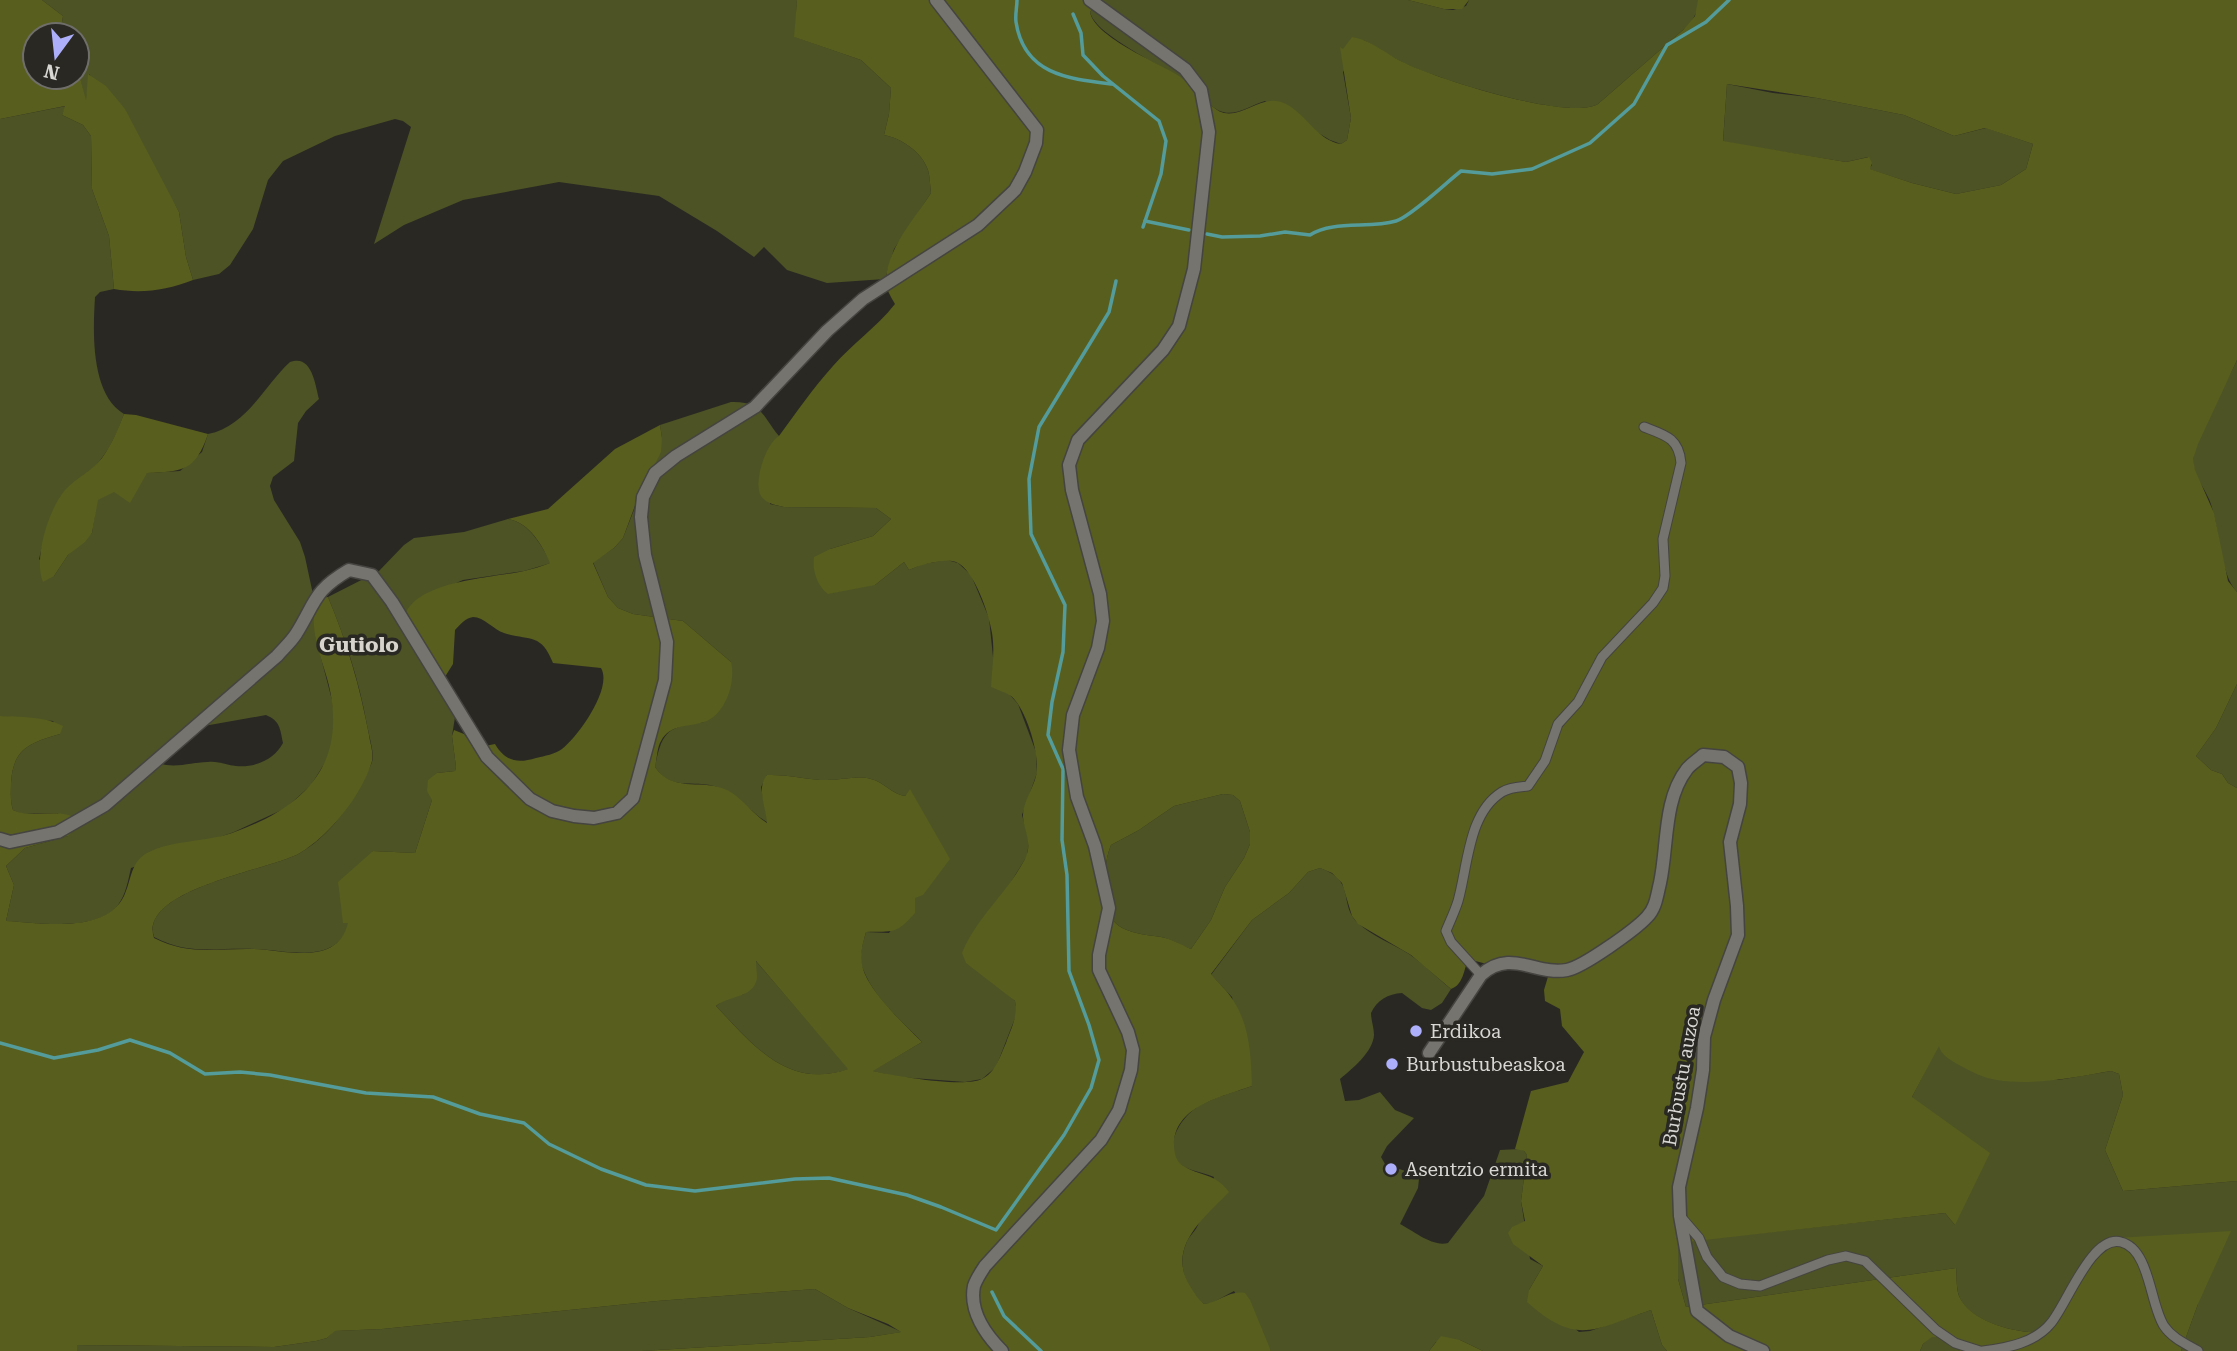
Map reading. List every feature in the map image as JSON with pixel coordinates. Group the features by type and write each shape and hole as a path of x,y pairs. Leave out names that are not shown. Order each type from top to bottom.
{"street":[{"path":"0,839 10,842 58,832 105,805 277,656 295,636 315,597 331,581 349,570 372,575 393,602 491,764 530,799 552,811 594,818 617,813 634,798 665,680 667,642 645,555 640,517 643,497 655,473 676,456 755,407 827,331 863,299 978,225 1015,190 1026,172 1036,143 1037,130 936,0"},
{"path":"1002,1351 979,1321 974,1286 985,1266 1101,1140 1119,1110 1131,1070 1133,1051 1128,1032 1099,970 1099,955 1109,908 1095,846 1077,797 1069,750 1073,715 1098,648 1103,621 1100,594 1072,490 1069,465 1078,440 1163,350 1179,326 1194,270 1209,132 1201,90 1185,69 1090,0"},
{"path":"1429,1053 1481,975 1451,942 1447,931 1480,818 1492,800 1502,792 1512,787 1528,786 1534,779 1545,761 1558,724 1578,702 1602,657 1653,603 1662,588 1665,576 1663,539 1681,463 1680,451 1673,441 1644,427"},
{"name":"Burbustu auzoa","path":"1481,975 1491,966 1511,963 1565,971 1583,965 1647,917 1655,905 1663,871 1673,795 1687,769 1703,755 1724,757 1738,767 1741,783 1740,804 1730,842 1738,935 1714,1000 1704,1038 1703,1070 1697,1108 1679,1187 1680,1216 1697,1311 1729,1336 1763,1351"},
{"path":"1680,1216 1699,1238 1707,1257 1723,1277 1740,1284 1760,1286 1828,1260 1846,1256 1865,1261 1936,1330 1955,1343 1981,1351 2003,1348 2033,1338 2051,1324 2097,1248 2112,1241 2124,1242 2136,1252 2152,1288 2154,1304 2164,1326 2176,1339 2198,1351"}],"green space":[{"path":"0,0 42,0 63,16 62,21 21,21 21,91 84,91 86,100 87,91 91,91 91,76 106,86 125,109 179,212 186,257 193,280 154,290 114,289 109,236 92,189 91,136 83,125 62,115 65,106 0,119"},
{"path":"42,0 797,0 795,37 861,60 891,88 884,135 904,143 921,157 928,170 931,193 894,249 885,279 827,283 787,270 764,247 754,257 659,196 559,182 463,200 404,225 374,244 411,127 395,119 335,136 283,161 268,180 253,229 230,265 219,274 193,280 186,257 179,212 91,77 91,21 62,21 63,16"},
{"path":"797,0 1099,0 1090,12 1102,30 1186,81 1220,111 1240,112 1262,103 1278,101 1293,108 1326,138 1341,144 1347,140 1351,118 1340,47 1343,49 1352,37 1366,41 1398,60 1445,79 1533,103 1583,108 1598,104 1683,30 1695,16 1698,0 2237,0 2237,360 2193,459 2195,470 2214,513 2228,581 2237,592 2237,684 2216,728 2196,756 2237,788 2237,1181 2123,1191 2105,1150 2123,1095 2119,1074 2111,1071 2039,1081 1997,1080 1957,1064 1943,1054 1939,1046 1912,1097 1990,1153 1955,1225 1945,1213 1678,1243 1678,1279 1686,1307 1956,1268 1959,1296 1973,1313 2008,1328 2042,1332 2091,1261 2116,1238 2231,1231 2198,1304 2181,1351 1960,1351 1941,1337 1932,1337 1923,1344 1920,1351 1667,1351 1662,1345 1651,1310 1600,1328 1573,1329 1560,1325 1527,1302 1529,1290 1543,1266 1513,1244 1508,1233 1512,1227 1525,1221 1521,1201 1527,1155 1524,1151 1515,1149 1531,1091 1568,1082 1584,1052 1562,1026 1560,1009 1545,1001 1544,990 1550,970 1468,959 1461,981 1451,989 1411,955 1358,924 1352,916 1342,883 1332,873 1320,868 1308,872 1289,893 1252,920 1211,974 1231,996 1243,1020 1250,1052 1252,1086 1214,1099 1191,1112 1176,1132 1174,1145 1180,1163 1218,1181 1229,1192 1199,1223 1185,1246 1182,1259 1190,1286 1204,1304 1234,1293 1245,1293 1271,1351 642,1351 870,1337 901,1332 848,1308 815,1289 657,1301 382,1329 335,1331 327,1338 316,1341 274,1347 77,1345 77,1351 0,1351 0,716 40,719 63,726 60,734 32,744 19,754 12,771 13,810 29,814 63,814 79,820 79,826 68,836 25,848 6,866 14,885 6,921 54,924 88,921 103,916 115,908 124,896 135,865 143,856 168,845 232,833 275,814 309,787 321,770 329,751 333,728 332,703 315,636 314,599 328,597 352,665 372,748 372,761 361,787 333,825 300,853 186,894 166,906 154,921 154,938 179,947 295,953 322,951 333,946 342,937 348,923 343,923 338,882 373,851 415,853 432,800 427,791 428,780 437,773 455,771 452,736 454,730 464,734 475,748 495,744 512,760 523,761 550,755 562,749 577,734 592,712 602,687 601,668 553,663 539,642 504,633 473,617 465,620 455,630 453,664 443,680 405,615 413,603 440,588 550,563 529,530 508,519 548,509 615,449 660,425 661,452 636,503 623,538 593,563 608,597 618,608 633,614 683,621 731,662 732,678 724,705 712,718 675,729 665,736 659,747 655,767 669,780 678,783 713,786 728,791 767,823 762,785 767,775 827,780 866,778 905,796 910,789 950,859 923,895 915,898 915,913 903,925 894,930 866,932 861,956 870,984 922,1042 873,1071 960,1082 982,1079 994,1068 1014,1022 1015,1001 966,963 962,953 975,928 1025,859 1028,843 1023,812 1037,768 1027,722 1017,702 1011,696 991,687 993,640 980,593 963,566 946,561 909,570 904,562 875,585 828,594 816,577 814,557 830,549 873,536 891,519 876,508 784,507 764,500 760,494 762,462 774,440 833,366 895,304 886,285 888,266 904,233 931,193 928,170 921,157 904,143 884,135 891,88 861,60 794,37","holes":["1727,84 1904,115 1954,136 1985,128 2033,144 2026,169 2001,185 1956,194 1870,169 1872,163 1869,157 1846,162 1723,141","1223,794 1233,795 1240,801 1250,832 1250,844 1244,858 1225,887 1211,920 1191,949 1168,939 1137,933 1119,926 1113,920 1106,902 1106,866 1111,845 1174,806","756,961 848,1069 827,1074 807,1074 790,1069 758,1049 716,1006 746,993 757,978"]},
{"path":"1099,0 1408,0 1453,10 1466,6 1469,0 1698,0 1698,5 1694,16 1683,30 1598,104 1583,108 1533,103 1473,88 1406,64 1363,40 1343,72 1351,118 1347,140 1341,144 1265,101 1234,113 1218,110 1180,77 1105,31 1090,12"},
{"path":"1408,0 1469,0 1462,9 1444,9"},
{"path":"1727,84 1904,115 1954,136 1986,128 2033,144 2026,169 2001,185 1956,194 1869,169 1872,165 1868,157 1846,162 1723,142"},
{"path":"66,106 62,115 83,125 91,136 92,189 109,236 114,289 100,292 95,297 94,343 99,377 105,392 113,405 124,414 104,455 61,495 55,508 39,559 54,576 68,555 92,533 97,500 147,473 180,471 202,452 208,434 221,430 244,414 290,362 303,362 308,366 319,399 298,423 294,461 273,477 270,486 274,500 300,542 314,599 315,635 332,700 335,726 326,761 311,785 286,808 234,832 131,868 125,892 109,914 66,924 6,921 14,885 6,866 25,848 68,836 58,813 22,814 13,810 11,803 12,771 19,754 32,744 60,734 53,721 0,716 0,119","holes":["266,715 279,726 283,743 263,762 243,766 212,762 177,765 159,763 204,726"]},
{"path":"2237,360 2237,592 2231,584 2223,561 2213,510 2196,475 2193,459 2205,425"},
{"path":"731,402 755,407 779,436 770,504 784,507 876,508 891,519 873,536 830,549 875,585 904,562 909,570 923,564 947,560 958,563 971,575 989,618 993,657 1010,695 1018,704 1036,752 1037,773 1022,815 1029,841 1027,856 1006,890 1006,993 1015,1001 1017,1013 996,1067 982,1079 965,1082 899,1077 872,1071 922,1042 874,990 861,960 866,932 889,933 914,898 910,790 905,796 901,795 866,778 827,780 767,775 761,787 768,823 722,789 706,784 675,782 655,767 660,745 668,733 682,726 704,722 731,662 683,621 633,614 618,608 608,597 593,562 614,548 623,538 662,438 660,425"},
{"path":"124,414 208,434 198,456 186,467 147,473 130,503 114,492 98,500 92,533 68,555 54,576 43,582 40,572 41,548 53,509 65,490 102,458"},
{"path":"508,519 529,530 551,563 524,571 463,580 417,600 446,698 455,717 452,736 456,767 455,771 437,773 432,800 415,853 373,851 344,923 349,923 343,937 322,950 296,953 255,949 191,949 154,937 155,920 166,906 186,894 210,883 285,860 310,847 342,814 368,771 373,756 364,708 351,660 328,597 379,571 414,538 464,532"},
{"path":"2237,684 2237,788 2196,756 2216,728"},
{"path":"1223,794 1233,795 1240,801 1250,832 1250,844 1225,887 1211,920 1191,949 1165,938 1137,933 1119,926 1113,920 1106,902 1106,866 1111,845 1174,806"},
{"path":"1320,868 1339,879 1352,916 1358,923 1415,958 1451,989 1442,1003 1431,1010 1422,1008 1402,993 1380,1001 1371,1013 1374,1035 1370,1048 1340,1079 1345,1101 1359,1100 1380,1092 1395,1110 1414,1118 1387,1146 1381,1157 1385,1164 1414,1174 1419,1179 1418,1188 1400,1224 1429,1241 1448,1243 1484,1196 1500,1150 1520,1149 1527,1155 1521,1201 1530,1259 1543,1266 1529,1290 1579,1332 1590,1331 1651,1310 1662,1345 1667,1351 1483,1351 1460,1340 1436,1342 1429,1351 1271,1351 1234,1291 1212,1303 1204,1304 1192,1292 1183,1269 1183,1252 1197,1228 1214,1177 1181,1165 1174,1155 1174,1139 1181,1123 1193,1110 1218,1097 1252,1086 1232,997 1211,975 1252,920 1289,893 1308,872"},
{"path":"755,960 849,1069 827,1074 808,1074 790,1069 759,1049 716,1006 725,999 744,994"},
{"path":"1939,1044 2058,1080 2111,1071 2119,1074 2123,1095 2105,1150 2123,1191 2237,1181 2237,1351 2181,1351 2198,1304 2042,1332 2007,1328 1983,1319 1964,1305 1958,1293 1956,1268 1686,1307 1678,1279 1678,1242 1945,1213 1955,1225 1912,1097"},
{"path":"815,1289 848,1308 902,1332 870,1337 642,1351 77,1351 76,1345 274,1347 316,1341 327,1338 334,1331 382,1329 657,1301"},
{"path":"1441,1336 1460,1340 1483,1351 1429,1351"},
{"path":"1931,1337 1941,1337 1960,1351 1920,1351"}],"waterway":[{"path":"1017,0 1016,22 1021,40 1028,53 1039,64 1065,76 1112,84"},
{"path":"1207,234 1222,237 1285,232 1310,235 1319,230 1340,226 1396,221 1410,213 1461,171 1492,174 1532,169 1590,143 1634,104 1667,45 1706,22 1729,0"},
{"path":"1073,14 1081,33 1083,55 1103,76 1159,121 1166,141 1161,174 1143,227"},
{"path":"1145,221 1189,230"},
{"path":"0,1043 54,1058 98,1050 130,1040 170,1053 205,1074 240,1072 270,1075 366,1093 433,1097 480,1114 524,1123 549,1144 601,1169 646,1185 695,1191 795,1179 829,1178 907,1195 996,1230 1064,1135 1091,1088 1099,1060 1069,971 1067,875 1062,840 1063,769 1048,735 1063,652 1065,605 1031,534 1029,479 1039,427 1109,312 1116,281"},
{"path":"992,1292 1004,1316 1041,1351"}],"place":[{"name":"Erdikoa","path":"1416,1031"},
{"name":"Burbustubeaskoa","path":"1392,1064"},
{"name":"Asentzio ermita","path":"1391,1169"}],"district":[{"name":"Gutiolo","path":"359,645"}]}
